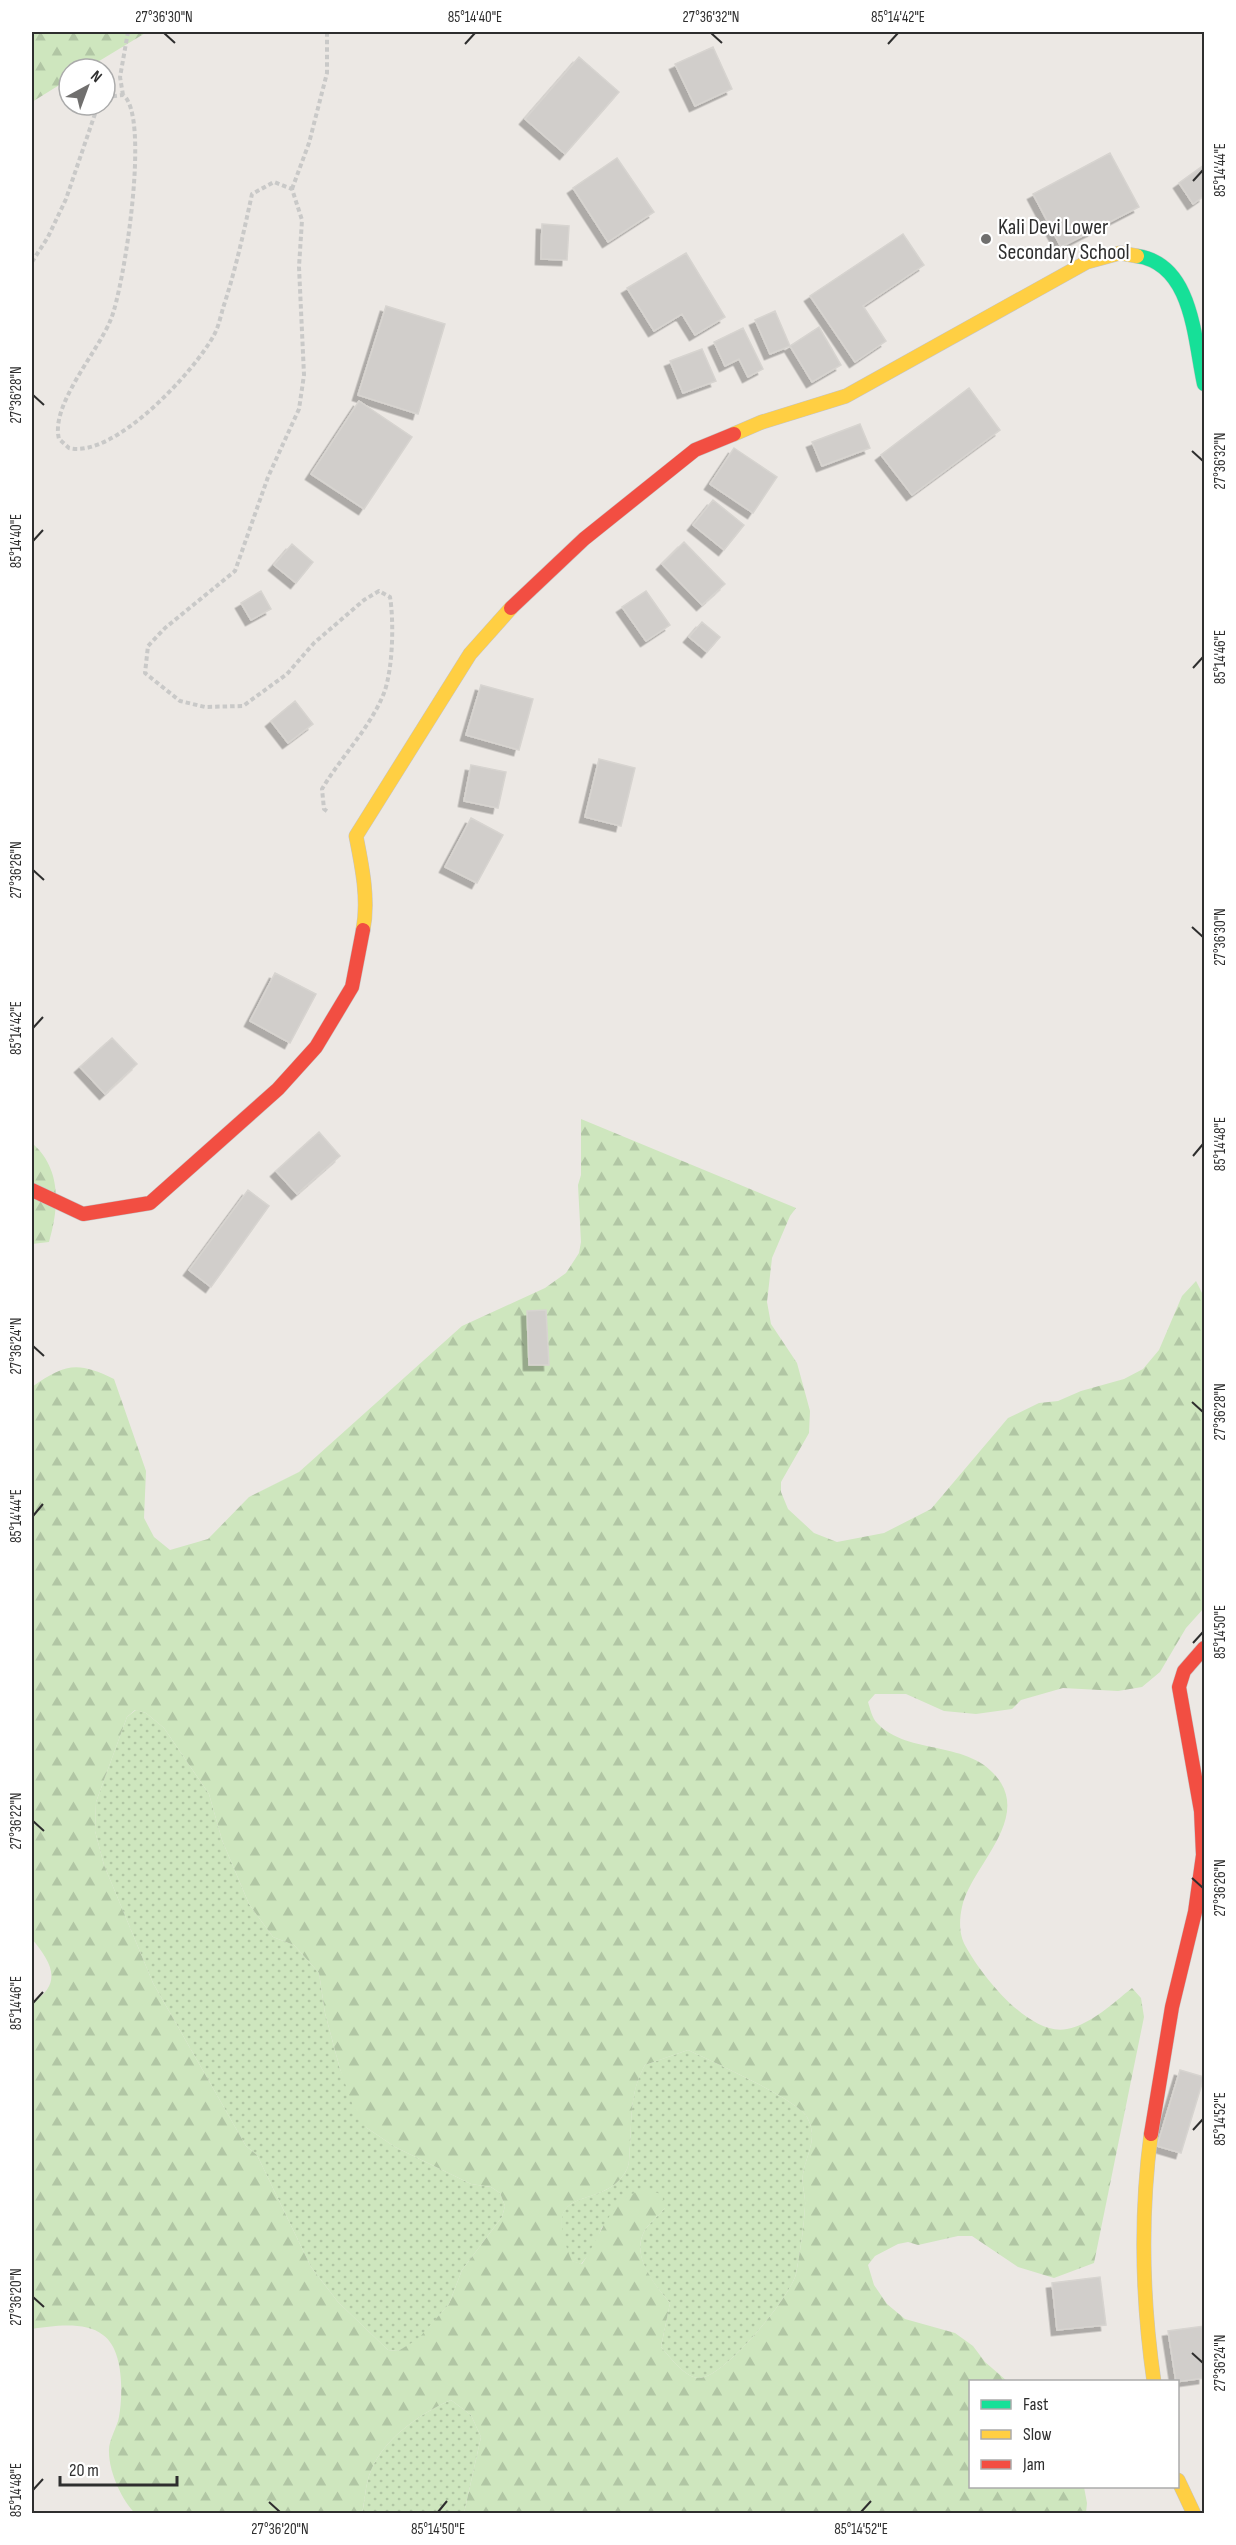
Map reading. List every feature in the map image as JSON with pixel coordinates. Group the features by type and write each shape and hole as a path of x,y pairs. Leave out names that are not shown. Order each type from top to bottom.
{"main road":[{"path":"32,1190 83,1214 150,1203 278,1089 316,1047 352,987 365,919 362,868 356,836 470,654 519,599 584,539 695,450 762,422 846,396 1087,262 1120,253 1147,257 1167,267 1183,288 1204,384"},
{"path":"1154,2380 1148,2349 1142,2254 1149,2142 1173,2007 1202,1869 1203,1851 1200,1798 1181,1710 1180,1688 1185,1669 1204,1648"},
{"path":"1179,2482 1194,2514"}],"path":[{"path":"128,32 120,77 123,95 131,107 135,134 133,192 126,255 112,318 59,417 59,439 69,448 76,450 92,447 130,427 162,398 195,360 215,334 244,234 252,194 274,182 292,189"},
{"path":"327,32 327,73 309,143 292,189 302,220 299,267 304,375 299,409 268,477 235,571 165,628 148,646 145,673 180,701 205,707 243,706 287,674 314,643 363,600 379,591 390,597 392,610 390,653 384,692 369,720 322,789 324,810 356,836"},
{"path":"117,96 123,95"},
{"path":"32,262 48,237 66,199 94,117"}],"green space":[{"path":"32,32 147,32 106,57 57,57 57,86 32,102"},
{"path":"581,1119 796,1208 790,1216 772,1258 767,1302 771,1324 797,1363 810,1411 809,1433 781,1482 781,1492 788,1509 814,1533 837,1542 884,1533 931,1509 1008,1418 1039,1403 1058,1401 1081,1391 1124,1379 1143,1369 1159,1350 1182,1296 1196,1281 1204,1297 1204,1608 1186,1628 1160,1672 1142,1687 1118,1691 1063,1688 1021,1700 1012,1709 976,1714 944,1711 906,1694 875,1694 868,1702 875,1721 890,1733 906,1740 974,1759 989,1769 1001,1783 1007,1799 1007,1814 994,1846 967,1892 960,1922 966,1947 995,1988 1023,2014 1038,2024 1053,2029 1067,2029 1085,2023 1132,1988 1141,1998 1144,2017 1094,2263 1054,2278 1018,2267 972,2236 958,2236 918,2245 908,2242 898,2244 875,2256 868,2265 874,2285 887,2304 905,2319 955,2333 973,2346 985,2362 1006,2380 969,2380 969,2488 1084,2488 1086,2513 464,2513 481,2437 471,2415 451,2400 414,2421 391,2440 382,2451 369,2476 362,2513 136,2514 121,2494 110,2460 109,2448 119,2417 121,2385 118,2361 110,2342 96,2331 78,2326 32,2329 32,2003 48,1988 51,1972 45,1956 32,1939 32,1387 54,1374 72,1368 90,1369 114,1379 146,1471 144,1518 154,1537 170,1550 208,1539 249,1497 299,1472 462,1326 545,1288 566,1273 579,1253 581,1242 578,1185 581,1175","holes":["135,1710 146,1713 164,1728 209,1794 222,1840 249,1904 273,1937 294,1945 319,1973 325,2013 340,2069 353,2106 367,2128 395,2147 471,2184 491,2187 500,2193 505,2206 502,2217 462,2270 449,2304 418,2339 398,2351 388,2350 338,2302 311,2267 257,2155 246,2146 153,1983 104,1865 95,1831 96,1802 127,1717","688,2050 752,2081 800,2109 807,2117 812,2132 803,2178 804,2223 796,2274 782,2300 755,2334 724,2365 699,2378 683,2371 661,2347 670,2303 647,2271 641,2253 640,2243 645,2231 665,2208 662,2195 647,2191 634,2193 622,2201 604,2225 582,2264 572,2261 563,2235 562,2218 568,2207 617,2183 627,2169 634,2095 645,2065"]},
{"path":"32,1143 49,1165 56,1189 56,1202 49,1242 32,1244"},
{"path":"136,1710 146,1713 164,1728 209,1794 222,1840 249,1904 273,1937 294,1945 319,1973 325,2013 340,2069 367,2128 395,2147 471,2184 491,2187 500,2193 505,2206 502,2217 462,2270 449,2304 418,2340 398,2351 388,2350 338,2302 311,2267 257,2155 246,2146 153,1983 104,1865 95,1831 96,1802 127,1717"},
{"path":"688,2050 787,2100 807,2117 812,2132 803,2178 805,2202 802,2240 796,2274 791,2285 770,2317 739,2351 724,2365 699,2378 683,2371 661,2347 670,2303 647,2272 641,2253 640,2243 643,2234 665,2208 602,2227 594,2248 581,2264 571,2261 562,2235 562,2218 567,2207 617,2183 627,2169 634,2094 645,2065"},
{"path":"451,2400 471,2415 481,2437 464,2513 362,2514 369,2476 382,2451 391,2440 414,2421"}],"building":[{"path":"713,47 732,89 695,106 675,64"},
{"path":"579,57 619,92 565,154 525,119"},
{"path":"1110,153 1139,207 1061,247 1033,194"},
{"path":"617,158 654,212 608,242 573,188"},
{"path":"1204,165 1204,196 1193,204 1179,183"},
{"path":"542,224 569,226 567,260 541,259"},
{"path":"903,234 924,265 863,306 886,341 855,362 810,296"},
{"path":"686,253 725,317 695,335 682,314 654,331 627,288"},
{"path":"386,306 445,324 418,414 358,395"},
{"path":"775,311 790,346 770,354 755,320"},
{"path":"819,327 841,365 812,382 790,346"},
{"path":"743,328 763,369 748,377 739,359 725,366 714,342"},
{"path":"702,349 716,381 683,393 670,361"},
{"path":"969,388 1000,430 912,495 881,455"},
{"path":"359,401 412,437 364,509 311,474"},
{"path":"860,424 870,448 822,466 812,442"},
{"path":"734,448 777,477 753,513 710,484"},
{"path":"713,500 744,525 724,550 693,525"},
{"path":"684,542 725,584 702,605 662,564"},
{"path":"292,544 313,562 296,583 274,565"},
{"path":"261,591 271,609 251,620 241,603"},
{"path":"646,591 670,625 646,641 622,607"},
{"path":"702,622 720,637 707,652 689,637"},
{"path":"481,685 533,699 519,750 466,735"},
{"path":"295,701 313,724 288,743 271,721"},
{"path":"599,759 635,768 621,826 585,817"},
{"path":"471,765 506,772 498,808 464,801"},
{"path":"471,818 503,835 477,883 445,867"},
{"path":"275,973 316,994 290,1043 250,1021"},
{"path":"112,1038 137,1064 105,1094 80,1067"},
{"path":"319,1132 340,1156 297,1194 276,1171"},
{"path":"248,1190 269,1206 211,1287 189,1270"},
{"path":"546,1310 549,1365 529,1365 527,1311"},
{"path":"1180,2070 1204,2077 1181,2153 1157,2146"},
{"path":"1100,2277 1106,2325 1057,2330 1052,2283"},
{"path":"1204,2326 1204,2378 1179,2382 1176,2380 1168,2331"}],"traffic: fast":[{"path":"1137,256 1156,262 1170,273 1180,288 1188,306 1204,384"}],"traffic: slow":[{"path":"734,434 762,422 846,396 1087,262 1120,253 1137,256"},
{"path":"363,930 365,895 356,836 470,654 511,608"},
{"path":"1151,2134 1145,2196 1144,2258 1147,2320 1154,2380"},
{"path":"1179,2482 1194,2514"}],"traffic: jam":[{"path":"511,608 584,539 695,450 734,434"},
{"path":"32,1190 83,1214 150,1203 278,1089 316,1047 352,987 363,930"},
{"path":"1151,2134 1172,2007 1195,1912 1203,1855 1201,1811 1179,1687 1184,1671 1204,1648"}],"place":[{"name":"Kali Devi Lower Secondary School","path":"986,239"}]}
